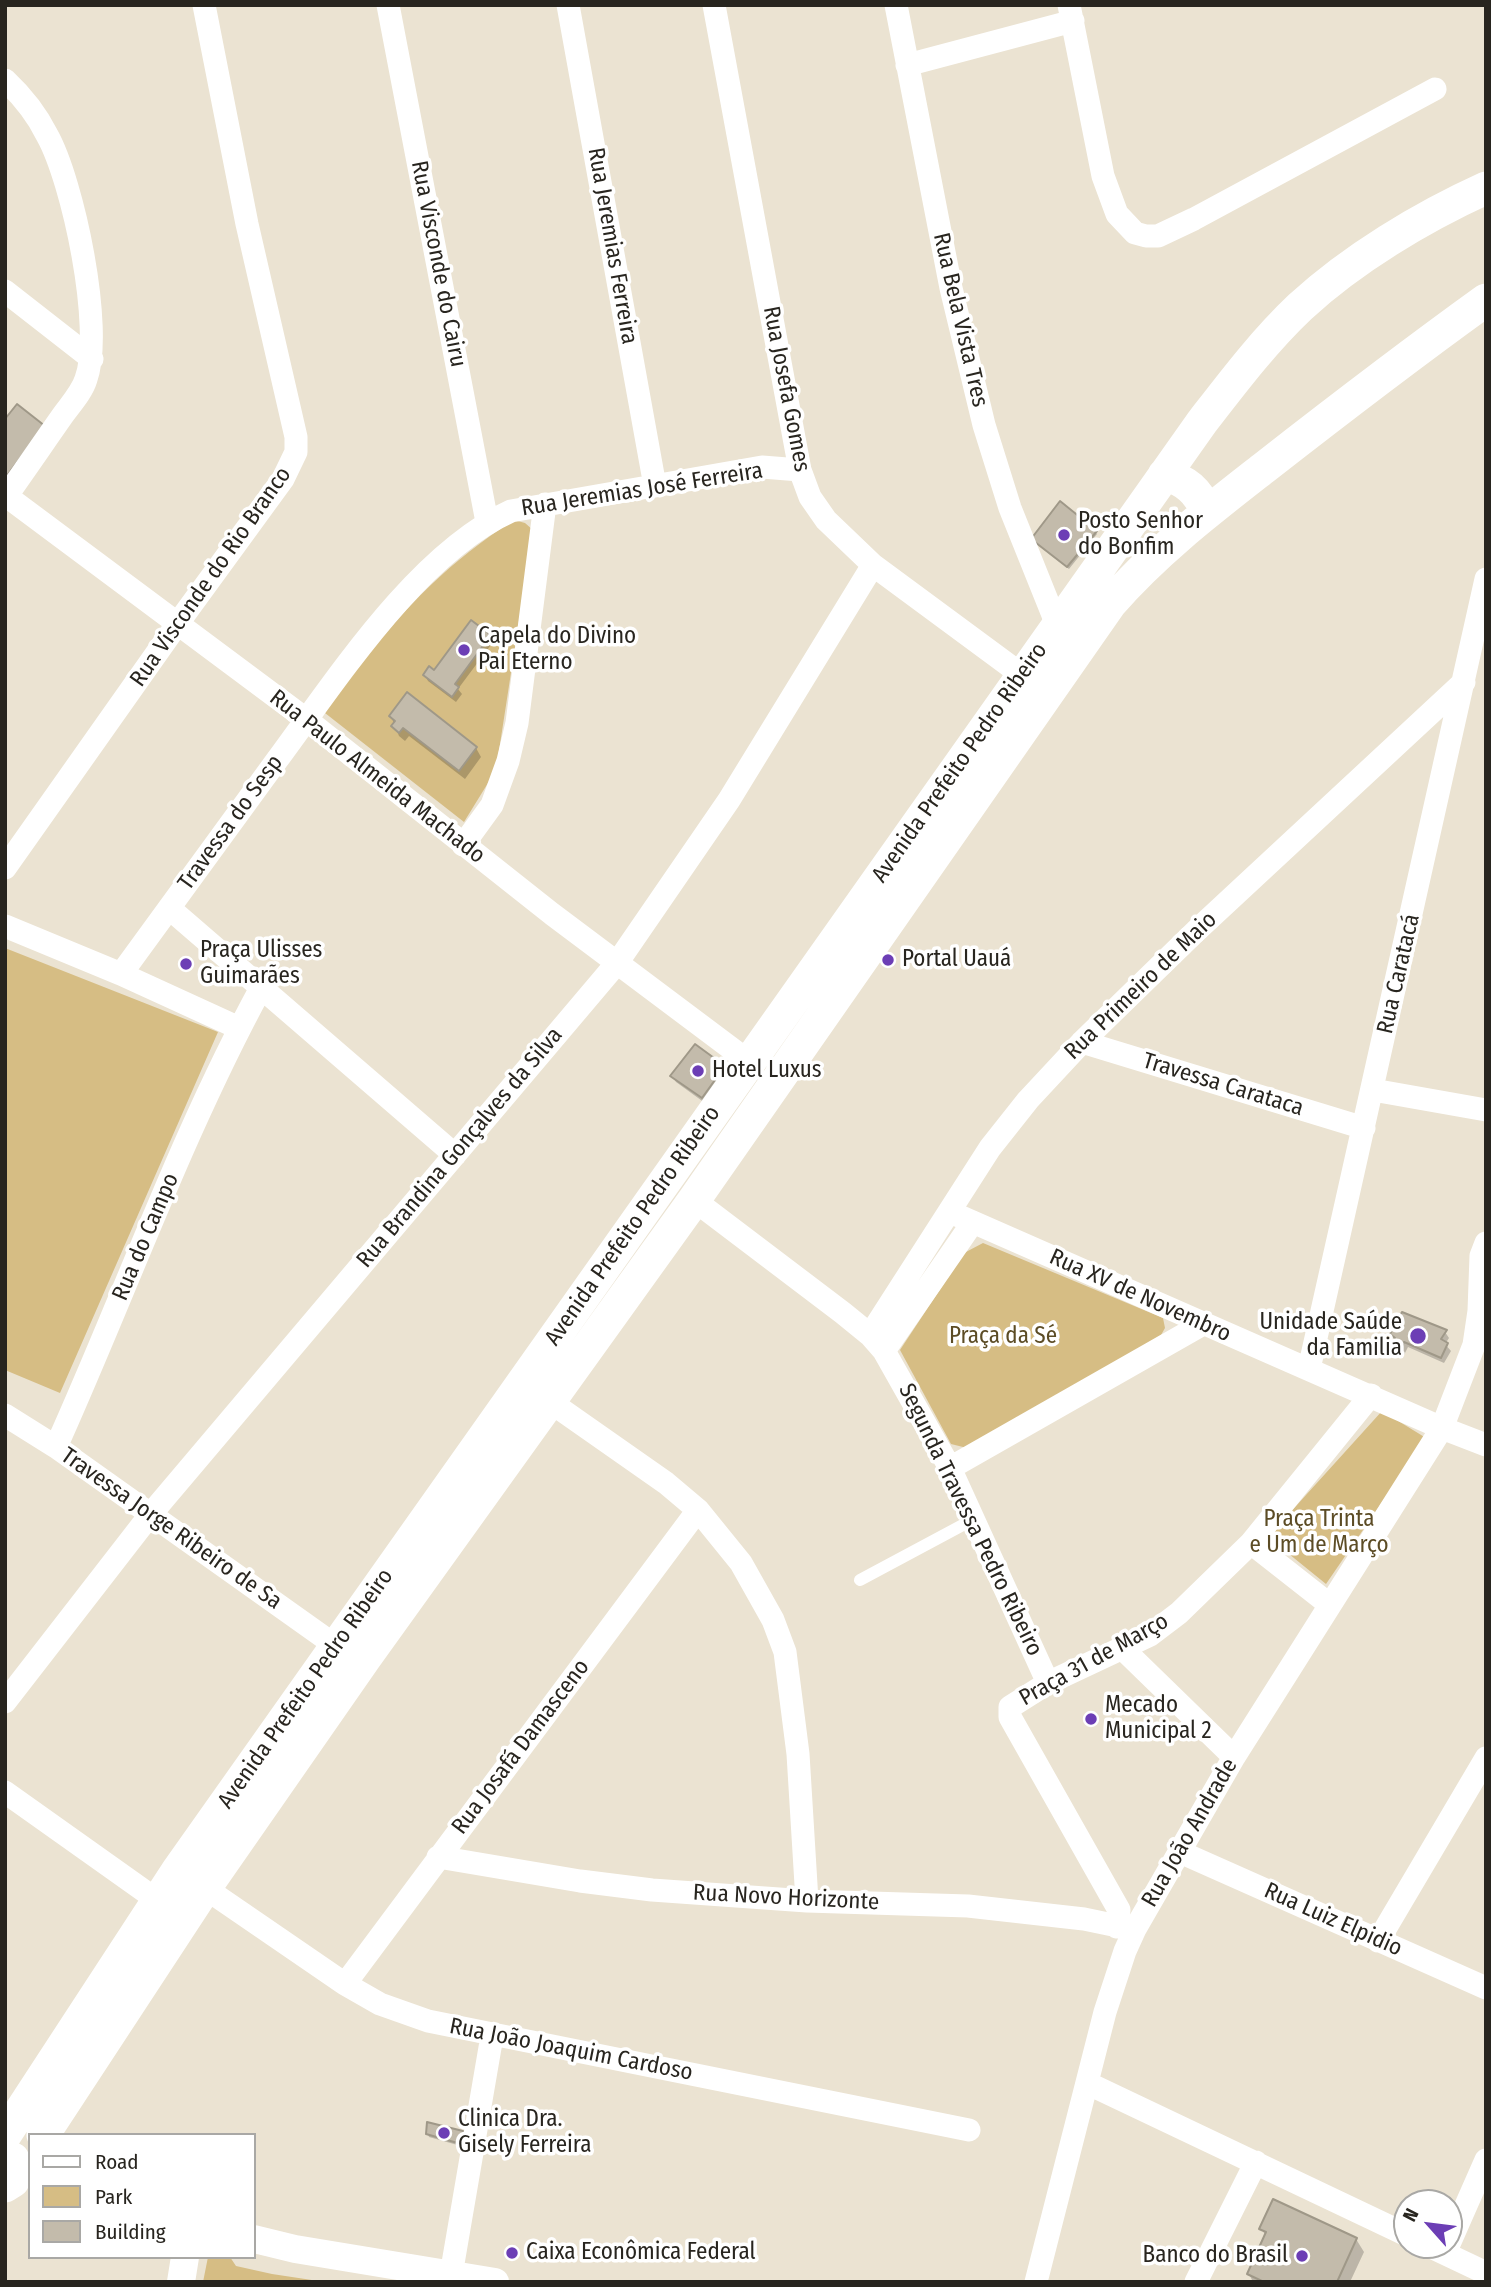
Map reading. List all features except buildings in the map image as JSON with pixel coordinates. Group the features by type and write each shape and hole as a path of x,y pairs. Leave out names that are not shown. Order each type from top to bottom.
{"main road":[{"name":"Avenida Prefeito Pedro Ribeiro","path":"5,2136 158,1900 192,1879 536,1392 694,1200 777,1081 1069,634 1164,475 1243,369 1300,307 1342,273 1396,236 1486,188"},
{"name":"Avenida Prefeito Pedro Ribeiro","path":"536,1392 665,1180 1022,675 1069,634 1110,604 1133,578 1207,512 1363,390 1486,300"},
{"path":"1164,475 1186,483 1196,491 1207,512"},
{"path":"748,1061 777,1081"},
{"path":"665,1180 694,1200"},
{"name":"Avenida Prefeito Pedro Ribeiro","path":"44,2133 185,1918 192,1879"},
{"path":"158,1900 185,1918"}],"street":[{"name":"Rua Visconde do Rio Branco","path":"5,868 177,623 283,479 296,452 296,437 247,224 204,5"},
{"name":"Rua Visconde do Cairu","path":"388,5 487,522"},
{"name":"Rua Jeremias Ferreira","path":"569,5 655,486"},
{"name":"Rua Josefa Gomes","path":"714,5 800,470 810,497 826,520 873,565 1022,675"},
{"name":"Rua Bela Vista Tres","path":"896,5 951,288 984,425 1010,508 1069,634"},
{"path":"907,65 1071,13 1103,176 1117,214 1135,233 1146,236 1158,236 1194,219 1435,89"},
{"path":"5,80 17,91 48,135 64,177 78,228 91,318 92,359 86,382 6,497"},
{"path":"5,291 92,359"},
{"name":"Rua Jeremias José Ferreira","path":"487,522 511,512 545,505 762,467 800,470"},
{"name":"Rua Paulo Almeida Machado","path":"6,497 307,720 463,845 748,1061"},
{"path":"463,845 492,804 508,761 517,723 545,505"},
{"name":"Travessa do Sesp","path":"121,974 383,621 419,579 460,541 487,522"},
{"name":"Rua Brandina Gonçalves da Silva","path":"5,1702 150,1515 617,963 729,800 873,565"},
{"name":"Rua Caratacá","path":"1309,1369 1486,579"},
{"name":"Rua Primeiro de Maio","path":"877,1343 950,1212 990,1148 1028,1100 1082,1042 1196,931 1464,682"},
{"path":"169,908 455,1155"},
{"path":"5,926 121,974 239,1028"},
{"name":"Rua do Campo","path":"56,1447 196,1122 239,1028 261,988"},
{"name":"Travessa Carataca","path":"1082,1042 1364,1128"},
{"path":"1373,1090 1486,1110"},
{"name":"Segunda Travessa Pedro Ribeiro","path":"694,1200 877,1343 950,1468 1048,1683"},
{"name":"Rua XV de Novembro","path":"950,1212 1486,1445"},
{"path":"877,1343 973,1223"},
{"name":"Rua João Andrade","path":"1036,2282 1115,1980 1126,1928 1180,1852 1234,1757 1442,1428 1474,1345 1479,1311 1481,1256 1486,1243"},
{"path":"950,1468 1203,1324"},
{"path":"536,1392 666,1483 698,1510 741,1563 772,1620 785,1652 798,1754 807,1902"},
{"name":"Praça 31 de Março","path":"1126,1928 1119,1910 1008,1711 1013,1703 1048,1683 1150,1635 1179,1612 1251,1543 1371,1395"},
{"name":"Travessa Jorge Ribeiro de Sa","path":"5,1415 56,1447 349,1655"},
{"name":"Rua Josafá Damasceno","path":"345,1984 698,1510"},
{"path":"1251,1543 1331,1605"},
{"path":"1123,1649 1234,1757"},
{"path":"1378,1941 1486,1758"},
{"path":"5,1792 158,1900"},
{"name":"Rua Luiz Elpidio","path":"1180,1852 1486,1988"},
{"name":"Rua Novo Horizonte","path":"438,1857 652,1890 807,1902 968,1906 1084,1919 1126,1928"},
{"name":"Rua João Joaquim Cardoso","path":"192,1879 345,1984 380,2004 428,2021 969,2130"},
{"path":"451,2275 492,2036"},
{"path":"1087,2083 1393,2228"},
{"path":"1463,2205 1486,2160"},
{"path":"1196,2282 1256,2162"},
{"path":"256,2239 495,2282"},
{"path":"181,2282 185,2259"},
{"path":"1462,2259 1486,2273"}],"lane":[{"path":"860,1580 974,1519"}],"green space":[{"path":"514,520 525,523 533,530 496,770 464,822 325,713 360,664 412,603 470,551"},
{"path":"5,948 218,1032 60,1393 5,1370"},
{"name":"Praça da Sé","path":"983,1243 1163,1318 1165,1328 1161,1335 971,1449 951,1444 900,1350 964,1253"},
{"name":"Praça Trinta e Um de Março","path":"1382,1411 1426,1438 1326,1584 1268,1537"},
{"path":"208,2259 231,2259 236,2266 325,2282 203,2282"}],"place":[{"name":"Posto Senhor do Bonfim","path":"1064,535"},
{"name":"Capela do Divino Pai Eterno","path":"464,650"},
{"name":"Portal Uauá","path":"888,960"},
{"name":"Praça Ulisses Guimarães","path":"186,964"},
{"name":"Hotel Luxus","path":"698,1071"},
{"name":"Unidade Saúde da Familia","path":"1418,1336"},
{"name":"Mecado Municipal 2","path":"1091,1719"},
{"name":"Clinica Dra. Gisely Ferreira","path":"444,2133"},
{"name":"Caixa Econômica Federal","path":"512,2253"},
{"name":"Banco do Brasil","path":"1302,2256"}]}
